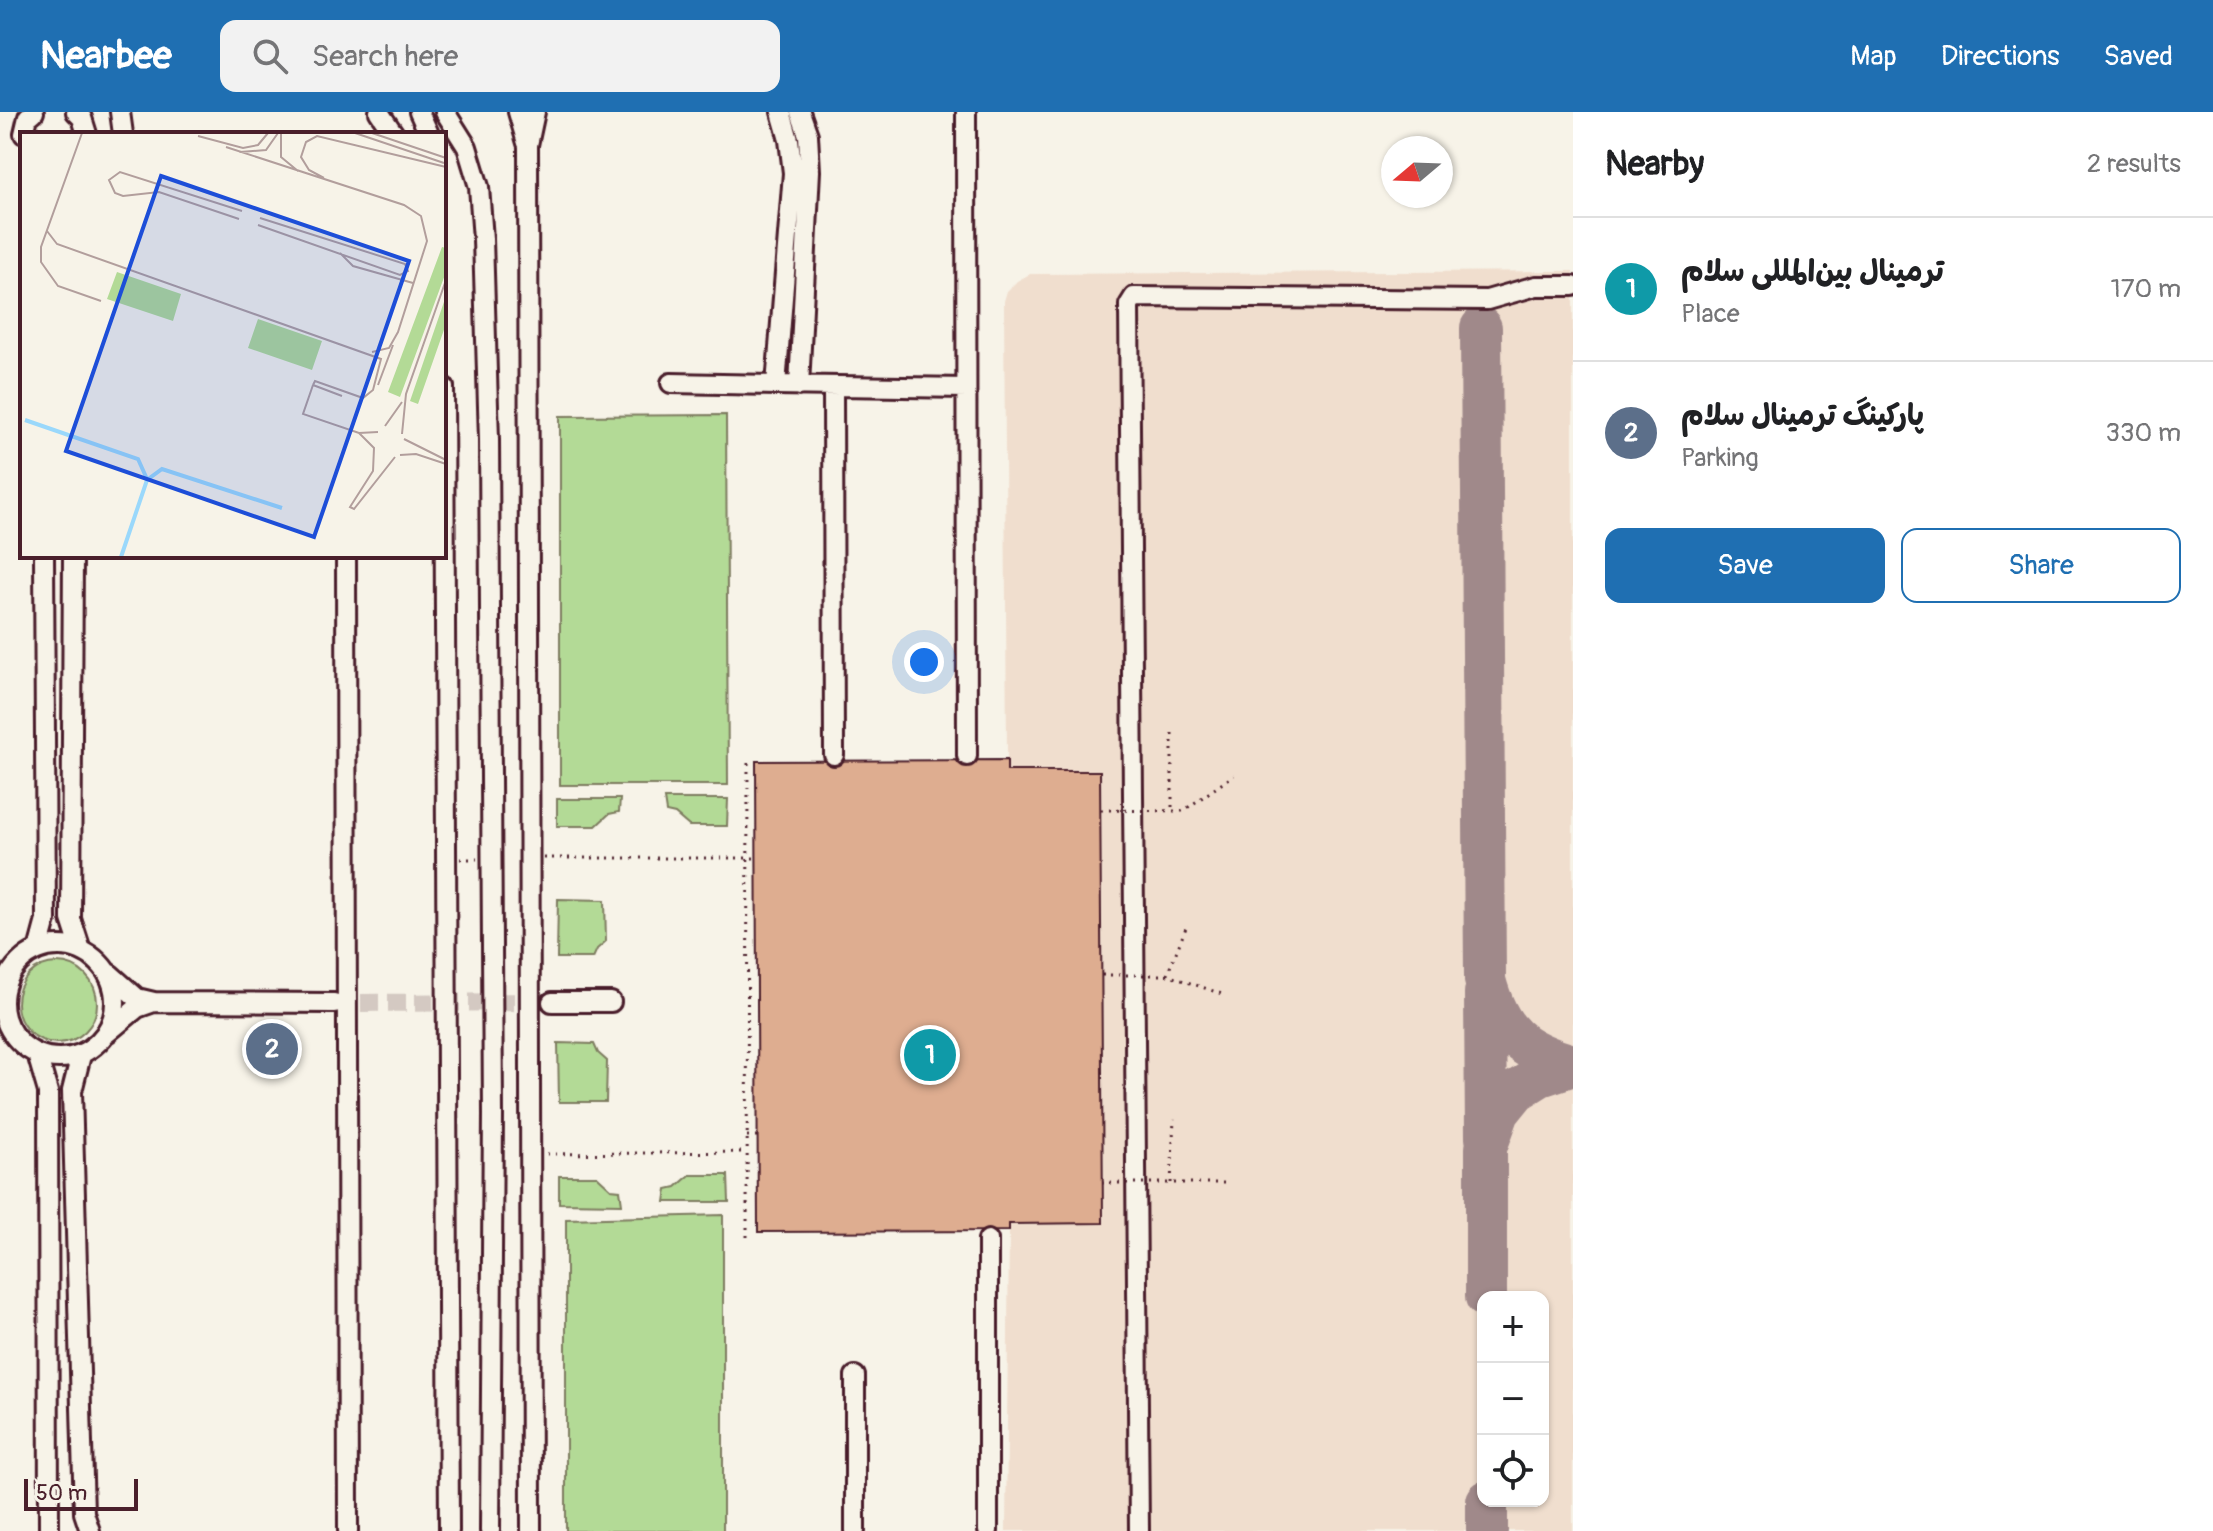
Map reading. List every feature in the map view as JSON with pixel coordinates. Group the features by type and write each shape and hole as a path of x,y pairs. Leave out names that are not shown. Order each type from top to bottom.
{"street":[{"path":"24,132 28,117 34,112"},
{"path":"76,112 82,118 86,132"},
{"path":"120,112 123,132"},
{"path":"379,112 393,132"},
{"path":"419,112 428,132"},
{"path":"445,112 467,147 479,187 483,239 489,440 493,1127 490,1531"},
{"path":"518,112 528,145"},
{"path":"531,1531 528,145 535,112"},
{"path":"776,385 793,173 789,140 781,112"},
{"path":"799,386 810,171 808,135 800,112"},
{"path":"966,112 967,756"},
{"path":"1139,1531 1129,305 1134,297 1487,300 1536,286 1573,286"},
{"path":"671,383 966,388"},
{"path":"833,387 834,755"},
{"path":"38,950 46,920 44,558"},
{"path":"73,558 71,919 81,950"},
{"path":"346,558 348,1531"},
{"path":"445,558 449,1531"},
{"path":"154,1002 137,1008 95,1047 66,1059 37,1054 21,1044 10,1029 4,1011 4,992 10,974 22,960 38,950 67,946 96,959 137,998 154,1002 334,1003"},
{"path":"106,1034 116,1003 107,971"},
{"path":"552,1002 611,1002"},
{"path":"37,1054 48,1092 49,1531"},
{"path":"81,1055 72,1091 84,1513 90,1531"},
{"path":"988,1240 988,1531"},
{"path":"855,1376 855,1531"}],"path":[{"path":"1172,733 1172,811"},
{"path":"747,1237 748,762"},
{"path":"1101,810 1183,811 1234,775"},
{"path":"446,859 491,858"},
{"path":"529,858 757,858"},
{"path":"1167,975 1187,925"},
{"path":"1102,975 1167,975 1222,994"},
{"path":"1171,1183 1174,1119"},
{"path":"747,1136 758,1136"},
{"path":"530,1154 747,1152"},
{"path":"1102,1183 1225,1183"}],"shaded area":[{"path":"1573,271 1573,1531 1006,1531 1009,1231 758,1232 756,761 1007,760 1004,301 1007,291 1030,274"}],"green space":[{"path":"726,415 728,785 560,785 560,416"},
{"path":"557,799 620,799 619,812 609,814 596,826 557,826"},
{"path":"664,799 728,799 727,826 689,826 675,814 666,812"},
{"path":"558,899 605,900 606,941 593,958 557,958"},
{"path":"57,963 72,966 85,975 94,988 97,1003 94,1018 85,1031 72,1040 57,1043 42,1040 29,1031 20,1018 17,1003 20,988 29,975 42,966"},
{"path":"558,1043 594,1044 607,1061 606,1102 559,1102"},
{"path":"690,1175 728,1175 729,1202 665,1202 667,1189 676,1187"},
{"path":"559,1176 597,1176 611,1189 620,1190 622,1204 559,1203"},
{"path":"723,1215 723,1531 566,1531 566,1219"}],"building":[{"path":"1007,760 1007,771 1100,771 1103,1223 1009,1224 1009,1231 758,1232 756,761"}],"taxiway":[{"path":"1481,328 1485,980 1497,1014 1515,1037 1539,1053 1573,1065"},
{"path":"1485,993 1486,1138"},
{"path":"1486,1291 1486,1148 1499,1112 1516,1091 1540,1076 1573,1065"},
{"path":"1487,1507 1487,1531"}],"tunnel":[{"path":"334,1003 552,1002"}],"place":[{"name":"پارکینگ ترمینال سلام","path":"272,1049"},
{"name":"ترمینال بین‌المللی سلام","path":"930,1055"}]}
